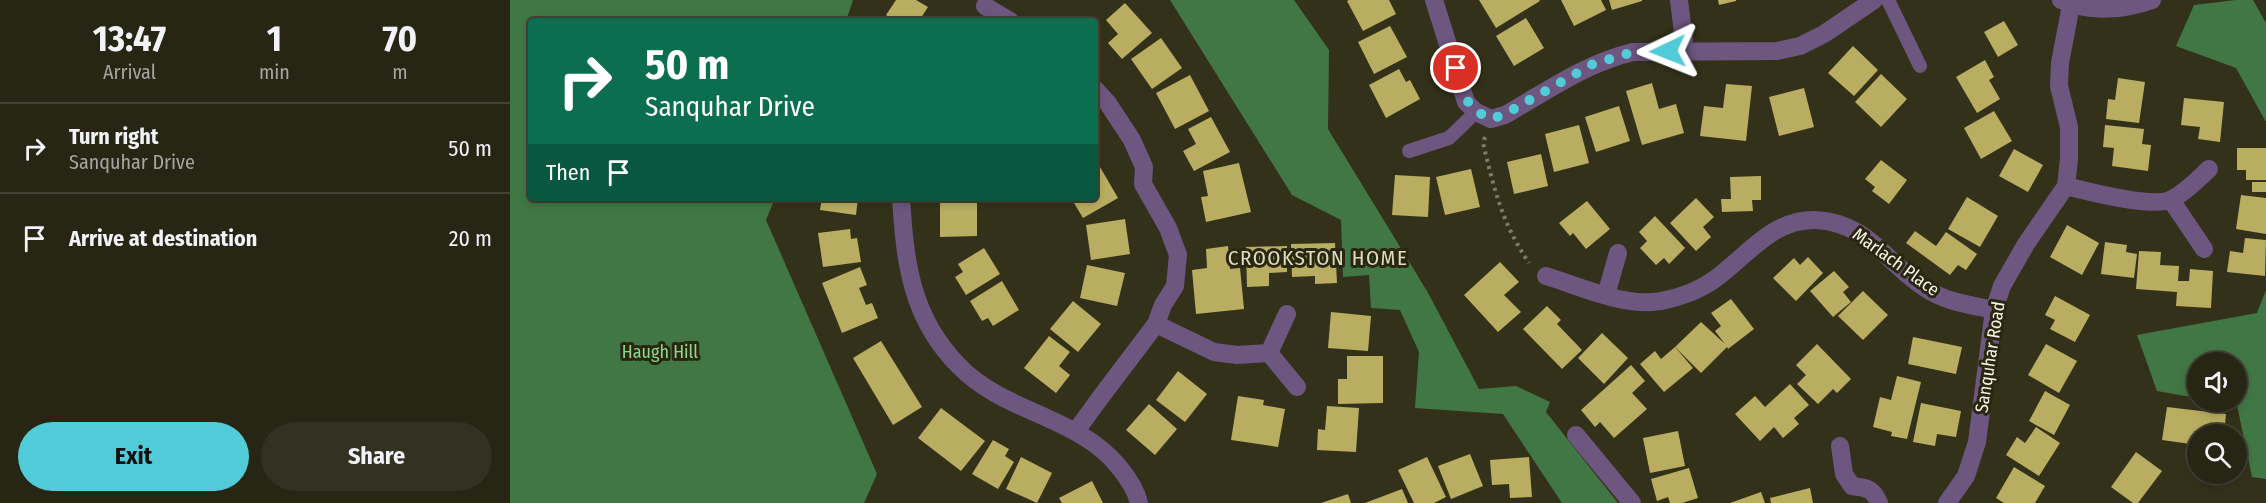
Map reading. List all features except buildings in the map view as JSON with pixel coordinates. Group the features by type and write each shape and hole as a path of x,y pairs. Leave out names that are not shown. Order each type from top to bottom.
{"street":[{"path":"1434,0 1467,102 1483,115 1505,114 1593,64 1633,52 1777,51 1800,46 1824,34 1874,0"},
{"path":"1679,0 1685,50"},
{"path":"2066,2 2095,8 2120,8 2152,0"},
{"name":"Sanquhar Road","path":"1947,503 1966,476 1977,442 1994,310 2002,286 2026,244 2066,186 2069,127 2059,86 2066,2"},
{"path":"983,9 1003,18"},
{"path":"1076,431 1156,324 1163,305 1174,286 1178,255 1168,228 1143,184 1144,167 1132,140 1098,92"},
{"path":"2066,186 2120,199 2171,200 2209,169"},
{"path":"2171,200 2204,249"},
{"path":"901,201 904,251 912,286 926,321 940,345 959,367 987,389 1076,431 1107,453 1126,476 1139,503"},
{"name":"Marlach Place","path":"1546,276 1633,302 1659,302 1686,294 1714,280 1770,232 1790,224 1813,220 1853,229 1873,242 1927,290 1947,299 1994,310"},
{"path":"1606,295 1618,253"},
{"path":"1269,353 1287,314"},
{"path":"1156,324 1214,352 1237,355 1269,353"},
{"path":"1269,353 1297,387"},
{"path":"1576,435 1632,503"},
{"path":"1840,446 1844,474 1852,486 1868,488 1875,494 1879,503"}],"lane":[{"path":"1888,0 1920,66"},
{"path":"1409,151 1449,138 1483,115"}],"path":[{"path":"1483,115 1483,142 1496,200 1514,240 1533,270 1546,276"}],"green space":[{"name":"Haugh Hill","path":"510,0 853,0 847,18 528,18 528,201 774,201 766,220 877,474 864,503 510,503"},
{"path":"1170,0 1294,0 1329,50 1328,129 1427,291 1479,389 1516,386 1550,402 1546,412 1618,503 1562,503 1503,414 1415,408 1419,352 1400,310 1371,308 1369,275 1343,277 1341,220 1292,195"},
{"path":"2253,0 2266,23 2266,122 2236,68 2176,46 2194,5"},
{"path":"2266,290 2266,479 2252,477 2247,453 2247,424 2241,424 2238,412 2247,412 2247,352 2187,352 2187,396 2157,391 2137,335 2257,313"}],"district":[{"name":"CROOKSTON HOME","path":"1318,258"}],"route":[{"path":"1456,68 1467,102 1476,112 1491,119 1505,114 1593,64 1611,57 1633,52 1668,51"}]}
